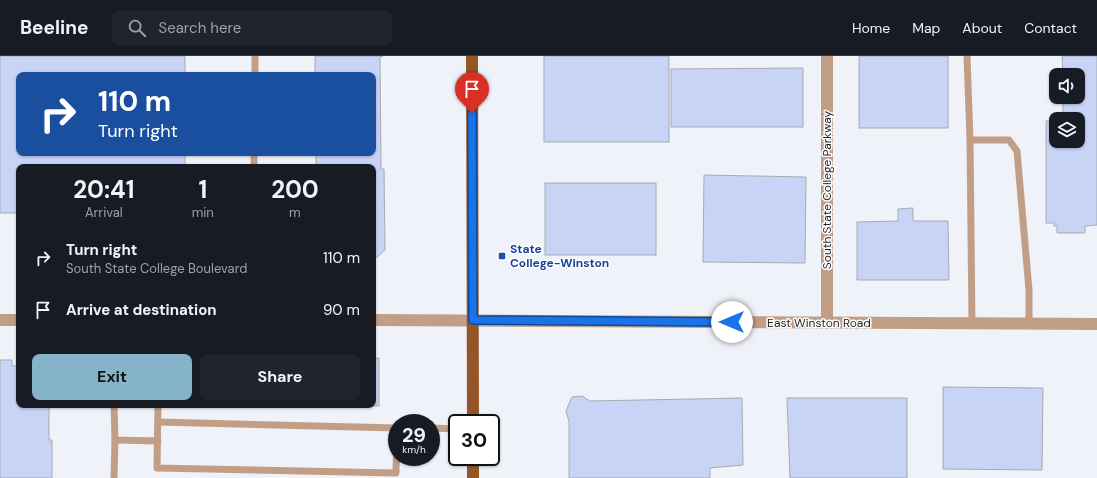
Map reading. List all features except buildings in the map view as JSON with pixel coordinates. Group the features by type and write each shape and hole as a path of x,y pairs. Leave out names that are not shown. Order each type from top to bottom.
{"main road":[{"path":"472,56 473,414"},
{"path":"473,466 473,478"}],"street":[{"name":"South State College Parkway","path":"827,56 827,323"},
{"path":"0,320 16,320"},
{"name":"East Winston Road","path":"376,320 1097,324"}],"lane":[{"path":"255,56 255,72"},
{"path":"967,56 970,140 972,324"},
{"path":"970,140 1009,140 1017,151 1029,290 1029,324"},
{"path":"114,408 114,478"},
{"path":"158,408 157,468 396,476 396,466"},
{"path":"158,422 388,428"},
{"path":"114,440 158,441"}],"place":[{"name":"State College-Winston","path":"502,256"}],"route":[{"path":"472,113 473,320 732,322"}]}
